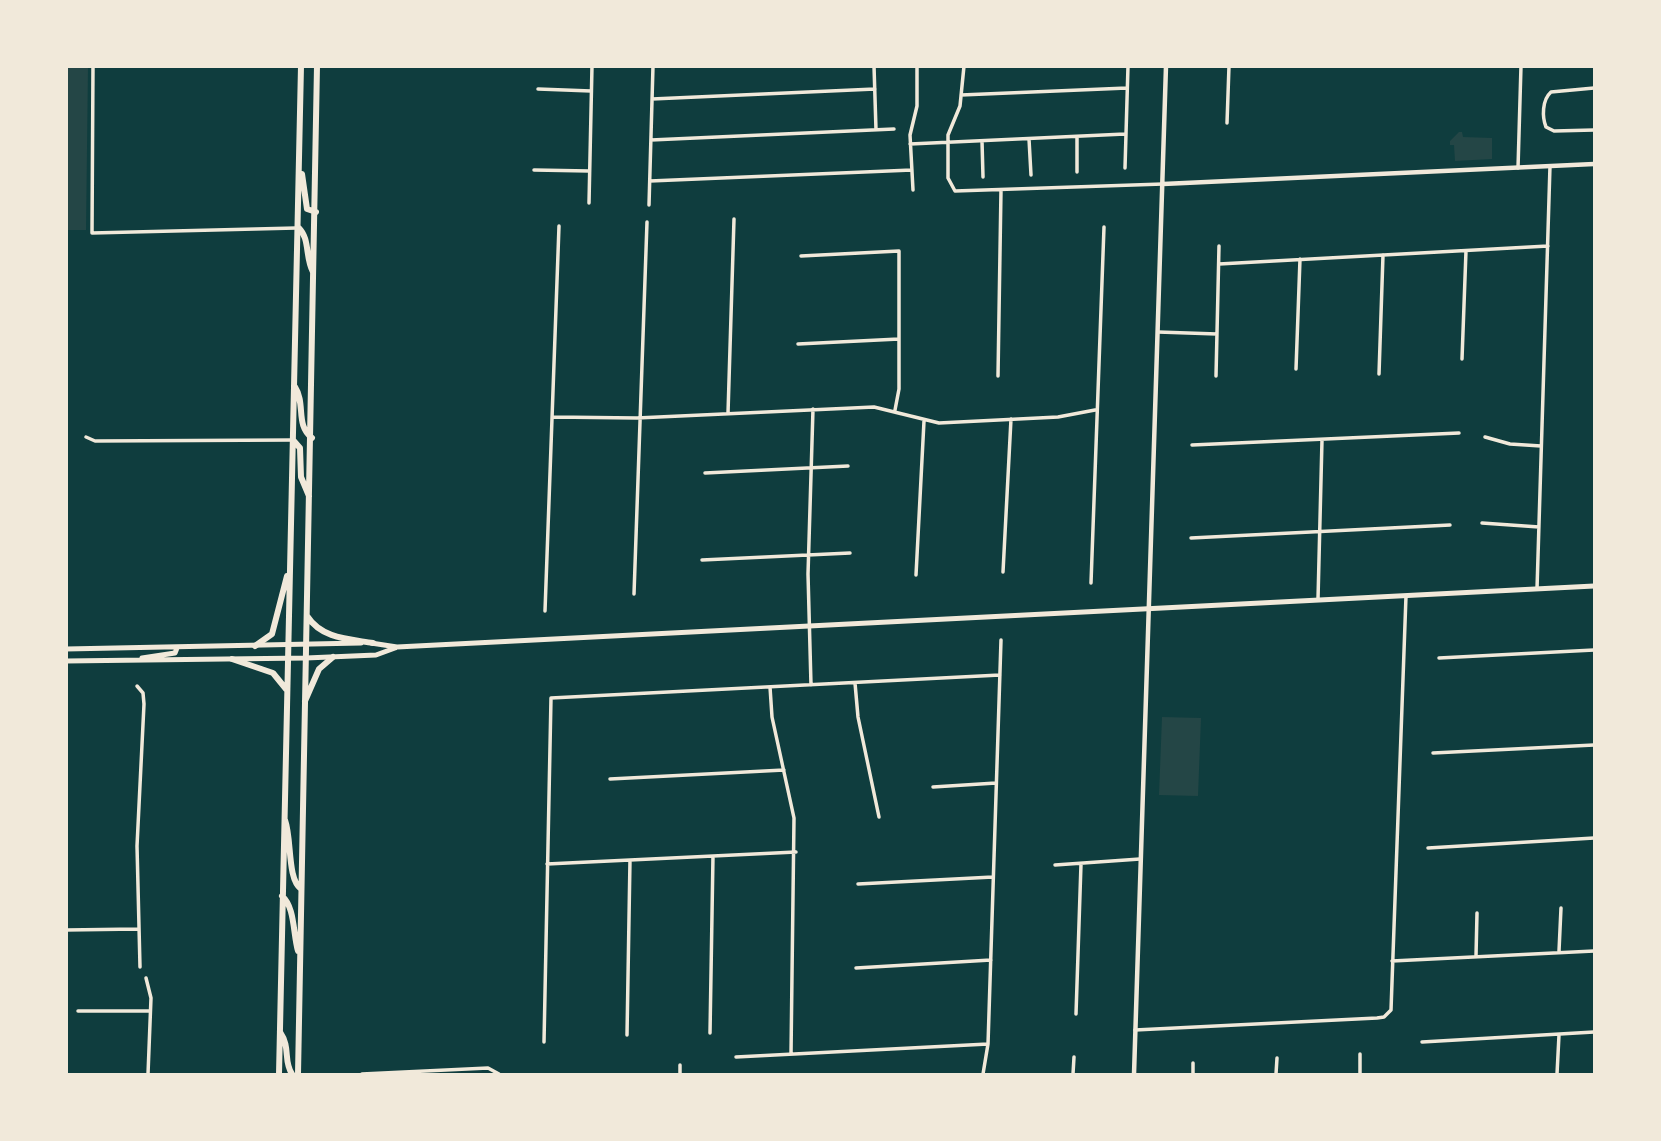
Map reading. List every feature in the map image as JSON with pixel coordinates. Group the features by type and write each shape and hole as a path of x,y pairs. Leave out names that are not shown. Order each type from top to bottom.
{"main road":[{"path":"279,1074 302,66"},
{"path":"298,1074 316,212 315,66"},
{"path":"301,169 307,209 316,212"},
{"path":"298,228 306,237 306,258 314,274"},
{"path":"294,385 302,403 302,427 312,438"},
{"path":"293,440 300,448 301,477 310,498"},
{"path":"256,646 266,641 274,629 290,564"},
{"path":"307,616 314,626 327,634 397,647 1150,606 1594,586"},
{"path":"66,649 373,643"},
{"path":"66,661 287,659 376,655 397,647"},
{"path":"135,660 175,653 177,648"},
{"path":"304,703 319,670 333,657"},
{"path":"232,659 273,673 286,690"},
{"path":"283,814 291,837 292,876 301,889"},
{"path":"282,896 290,905 292,931 299,956"},
{"path":"279,1031 288,1044 288,1065 292,1074"}],"street":[{"path":"93,66 92,233 298,228"},
{"path":"589,203 592,66"},
{"path":"649,205 653,66"},
{"path":"874,66 876,130"},
{"path":"913,190 911,144 917,106 917,66"},
{"path":"964,66 961,95 948,143 948,177 953,189 958,192 1594,164"},
{"path":"1125,168 1128,66"},
{"path":"1134,1074 1166,66"},
{"path":"1227,123 1228,66"},
{"path":"1518,168 1521,66"},
{"path":"961,95 1127,88"},
{"path":"1594,88 1550,92 1545,104 1546,127 1554,131 1594,130"},
{"path":"538,89 591,91"},
{"path":"652,99 875,89"},
{"path":"651,140 894,129"},
{"path":"911,144 1125,134"},
{"path":"1077,137 1077,173"},
{"path":"1029,139 1031,175"},
{"path":"982,141 983,177"},
{"path":"1536,589 1550,166"},
{"path":"534,170 589,171"},
{"path":"650,181 912,170"},
{"path":"998,376 1001,190"},
{"path":"728,413 734,219"},
{"path":"634,594 637,418 647,222"},
{"path":"545,611 559,226"},
{"path":"1091,583 1095,410 1104,227"},
{"path":"1216,376 1219,246"},
{"path":"1219,264 1548,246"},
{"path":"801,256 899,251 899,390 895,410"},
{"path":"1462,359 1466,251"},
{"path":"1379,374 1383,255"},
{"path":"1296,369 1300,259"},
{"path":"1158,332 1217,334"},
{"path":"798,344 899,339"},
{"path":"552,417 637,418 874,407 895,410 924,421 1058,417 1095,410"},
{"path":"811,685 808,626 813,409"},
{"path":"1003,572 1011,419"},
{"path":"916,575 924,421"},
{"path":"1192,445 1459,433"},
{"path":"86,437 95,441 293,440"},
{"path":"1485,437 1502,442 1542,446"},
{"path":"1318,599 1322,439"},
{"path":"705,473 848,466"},
{"path":"1482,523 1539,527"},
{"path":"1191,538 1450,525"},
{"path":"702,560 850,553"},
{"path":"1135,1030 1377,1018 1391,1010 1406,594"},
{"path":"983,1074 988,1044 1000,640"},
{"path":"1439,657 1594,650"},
{"path":"544,1042 551,698 1000,675"},
{"path":"855,683 858,717 879,817"},
{"path":"137,686 141,688 144,704 137,846 140,967"},
{"path":"770,687 772,718 794,818 796,852 791,1054"},
{"path":"1433,753 1594,745"},
{"path":"610,779 784,770"},
{"path":"933,788 996,783"},
{"path":"1428,848 1594,838"},
{"path":"547,864 796,852"},
{"path":"710,1033 713,856"},
{"path":"1055,865 1141,859"},
{"path":"628,1035 630,860"},
{"path":"1076,1014 1081,864"},
{"path":"858,884 993,877"},
{"path":"1559,953 1561,908"},
{"path":"1476,957 1477,913"},
{"path":"66,930 138,929"},
{"path":"1392,961 1594,951"},
{"path":"856,968 991,960"},
{"path":"146,978 150,992 148,1074"},
{"path":"78,1011 150,1011"},
{"path":"1422,1042 1594,1032"},
{"path":"1557,1074 1559,1034"},
{"path":"736,1057 988,1044"},
{"path":"1360,1054 1360,1074"},
{"path":"1073,1057 1073,1074"},
{"path":"1276,1074 1277,1058"},
{"path":"1193,1063 1193,1074"},
{"path":"680,1065 680,1074"},
{"path":"362,1074 488,1068 499,1073"}],"shaded area":[{"path":"66,67 88,67 86,230 67,230"},
{"path":"1462,132 1463,137 1492,138 1492,159 1455,161 1454,145 1450,145 1450,141"},
{"path":"1162,717 1201,718 1198,796 1159,795"}]}
